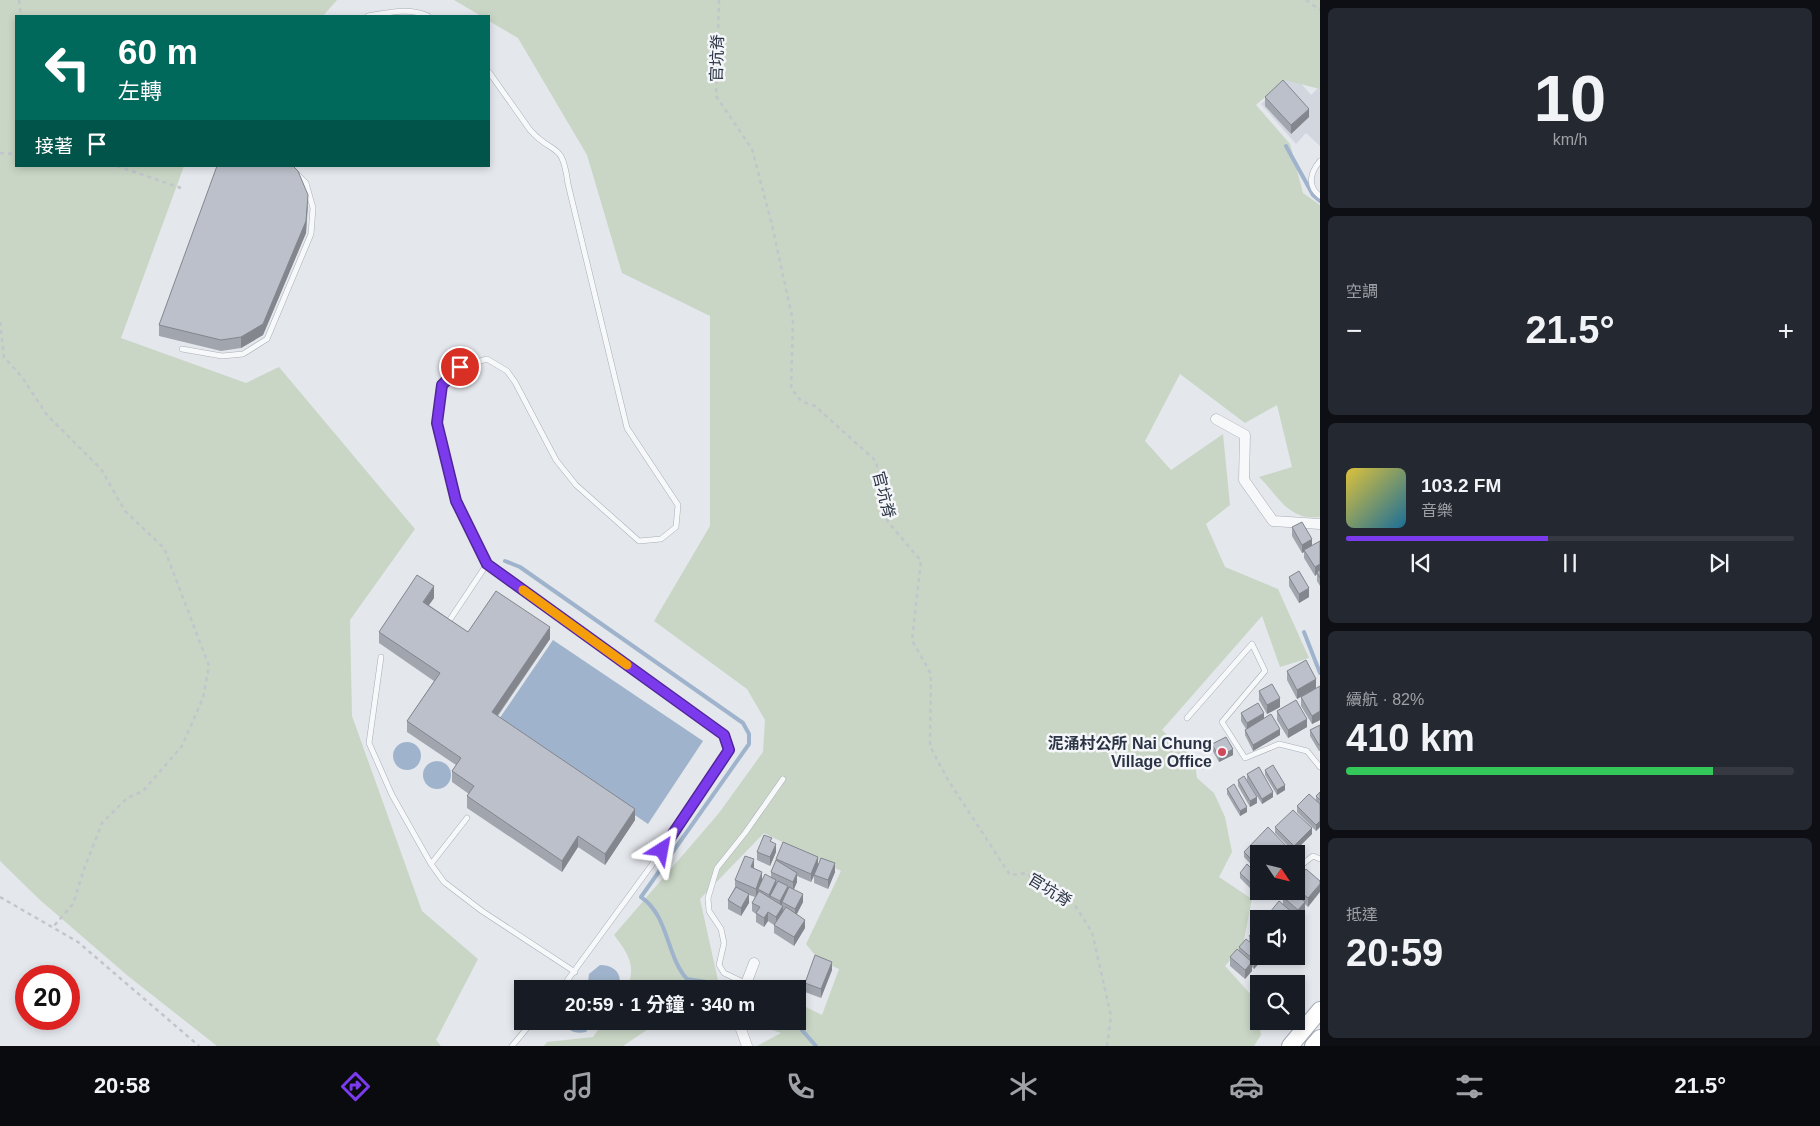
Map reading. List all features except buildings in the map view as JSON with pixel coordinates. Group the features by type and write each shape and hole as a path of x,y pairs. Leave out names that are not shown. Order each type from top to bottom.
{"main road":[{"path":"1290,1046 1320,1010"},
{"path":"1313,1046 1320,1038"}],"street":[{"path":"1216,419 1246,435 1244,480 1273,521 1320,524"},
{"path":"747,980 754,963"},
{"path":"741,1030 747,1046"}],"lane":[{"path":"373,15 395,11 419,12 426,15"},
{"path":"490,73 530,130 538,138 559,151 565,162 568,184 627,428 678,505 676,527 661,539 640,541 576,485 556,460 507,371 487,359 460,367 442,385 437,423 456,501 487,564 724,735 729,750 651,866 568,980"},
{"path":"1320,161 1312,175 1311,183 1320,196"},
{"path":"182,348 222,356 243,354 267,339 311,234 313,208 306,183 290,169"},
{"path":"449,620 487,564"},
{"path":"1187,718 1252,644 1265,671 1222,722 1245,758 1279,744 1307,751 1320,767"},
{"path":"381,657 370,743 392,795 431,864 444,882 575,972"},
{"path":"735,980 724,973 719,965 724,943 721,929 710,911 708,898 717,868 745,833 782,779"},
{"path":"431,864 467,818"},
{"path":"1305,862 1312,856 1320,859"},
{"path":"512,1046 525,1030"}],"path":[{"path":"19,0 21,15"},
{"name":"官坑脊","path":"719,0 716,96 752,149 762,187 792,321 791,388 800,401 815,406 876,461 888,522 921,561 912,640 931,674 930,746 948,780 1010,875 1026,873 1076,907 1092,932 1111,1016 1107,1046"},
{"path":"1306,0 1320,10"},
{"path":"0,153 15,154"},
{"path":"120,167 181,188"},
{"path":"0,322 4,358 22,377 47,415 101,469 125,511 164,548 209,666 203,698 182,746 143,791 127,798 102,823 73,904 53,927"},
{"path":"0,897 78,942 199,1046"}],"shaded area":[{"path":"1292,73 1311,95 1320,86 1320,146 1306,133 1296,144 1261,104"}],"green space":[{"path":"0,0 337,0 324,15 15,15 15,167 184,167 121,338 246,383 279,367 415,529 350,620 352,716 422,911 478,959 436,1040 441,1046 217,1046 128,976 40,900 0,861"},
{"path":"454,0 1320,0 1320,89 1285,80 1256,105 1290,144 1303,193 1320,205 1320,517 1309,517 1292,511 1285,506 1259,477 1292,467 1277,405 1245,423 1180,374 1145,441 1171,470 1223,434 1230,505 1206,524 1225,567 1278,589 1309,658 1280,667 1262,616 1162,730 1194,759 1197,778 1214,793 1225,817 1232,852 1219,877 1252,900 1243,945 1225,966 1250,994 1250,1030 1260,1030 1261,1035 1254,1046 757,1046 781,1033 773,1030 806,1030 806,1007 822,1015 839,969 819,960 806,944 841,871 764,833 700,899 718,980 629,980 631,967 627,954 614,935 719,813 763,752 765,720 747,689 654,621 710,526 710,316 622,273 587,155 518,38 490,22 490,15 479,15"},
{"path":"598,1030 647,1030 623,1046 544,1046 547,1042 593,1037"}],"water":[{"path":"553,640 703,741 648,824 497,722"},
{"path":"407,742 417,746 421,756 417,766 407,770 397,766 393,756 397,746"},
{"path":"437,761 447,765 451,775 447,785 437,789 427,785 423,775 427,765"},
{"path":"600,965 605,965 617,972 620,980 588,980 589,974"},
{"path":"570,1030 587,1030 579,1033"}],"waterway":[{"path":"1286,146 1313,195 1320,201"},
{"path":"505,561 520,567 743,723 749,734 749,744 641,897 657,915 680,970 687,979 693,980"},
{"path":"1304,632 1320,673"},
{"path":"802,1030 816,1046"}],"slow traffic":[{"path":"523,590 627,665"}],"place":[{"name":"泥涌村公所 Nai Chung Village Office","path":"1222,752"}],"route":[{"path":"460,367 442,385 437,423 456,501 487,564 724,735 729,750 662,850"}]}
